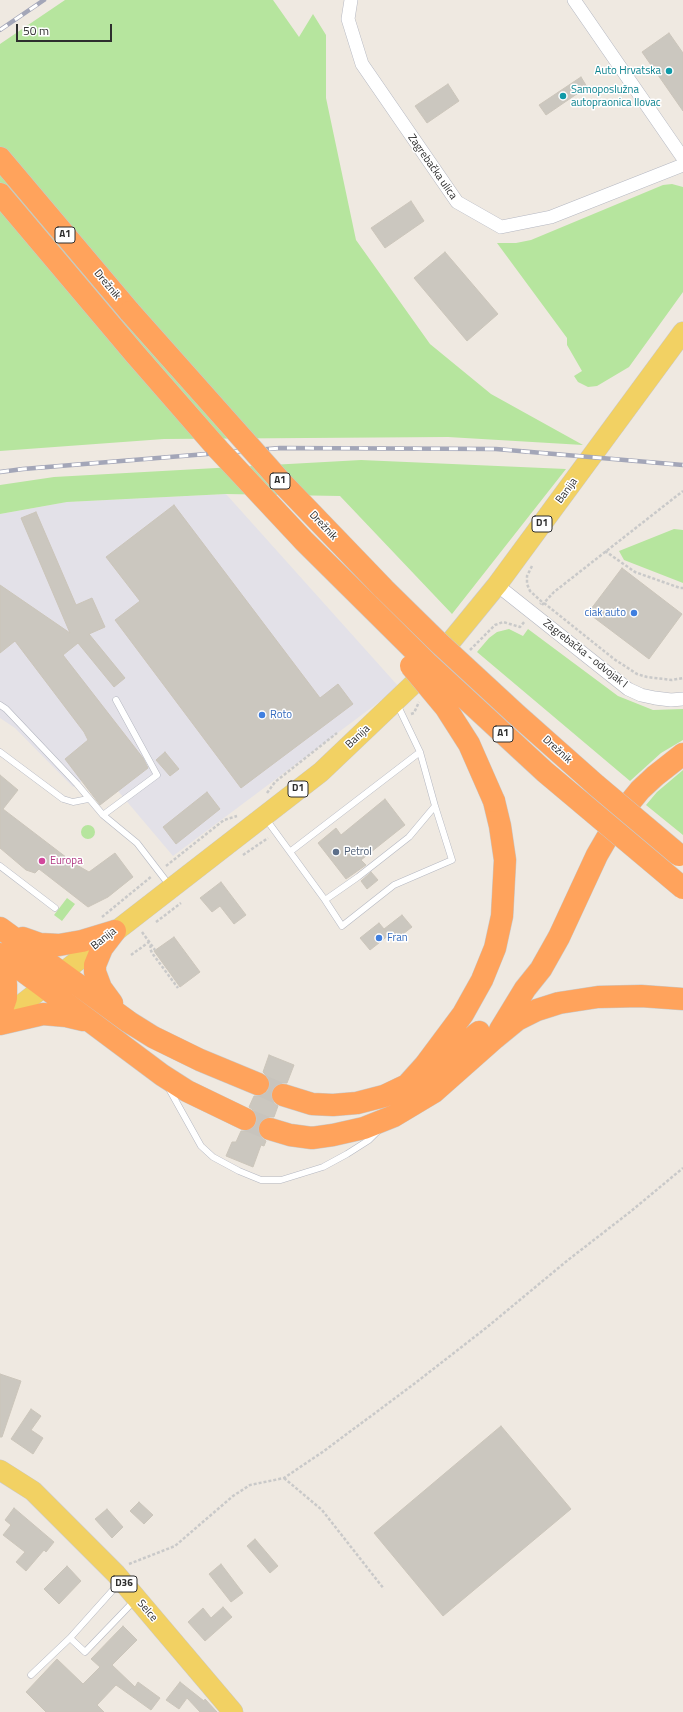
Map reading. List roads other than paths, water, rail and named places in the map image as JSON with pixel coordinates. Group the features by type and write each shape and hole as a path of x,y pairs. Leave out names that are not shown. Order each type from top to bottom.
{"highway":[{"name":"Drežnik","path":"0,158 125,306 226,422 283,484 369,573 438,642 510,709 596,785 683,858"},
{"name":"A1","path":"0,194 177,403 273,509 333,570 427,664 496,728 600,819 683,888"},
{"path":"333,570 337,586 346,598 413,669 446,708 469,744 494,800 500,826 505,860 502,916 495,948 482,980 462,1014 425,1066 407,1085"},
{"path":"495,1038 525,989 541,969 559,937 597,855 622,812 654,776 683,754"},
{"path":"3,930 28,940 52,946 82,941 106,926"},
{"path":"106,926 102,948 97,958 95,972 106,996 129,1022"},
{"path":"3,930 129,1022 153,1037 177,1050 258,1084"},
{"path":"0,954 162,1075 187,1091 245,1119"},
{"path":"0,960 5,974 6,985 6,998 0,1015"},
{"path":"283,1095 312,1104 357,1103 384,1096 407,1085 433,1069 463,1047 525,989"},
{"path":"270,1129 290,1135 312,1138 364,1128 394,1116 434,1092 517,1020 536,1010 559,1003 598,997 641,996 683,999"},
{"path":"0,1024 43,1014 66,1016 92,1023"}],"main road":[{"name":"Banija","path":"0,1021 61,972 106,926 171,888 332,762 396,702 437,660 497,585 683,332"},
{"name":"Selce","path":"0,1470 33,1491 118,1578 233,1712"}],"street":[{"name":"Zagrebačka ulica","path":"351,0 348,19 362,64 457,202 501,227 551,217 683,164"},
{"path":"574,0 683,158"},
{"name":"Zagrebačka - odvojak I","path":"497,585 536,610 628,689 641,695 655,698 671,700 683,699"}],"lane":[{"path":"103,815 157,775 116,700"},
{"path":"264,816 291,851 342,926 394,885 452,860 420,752 396,702"},
{"path":"0,714 3,707 76,784 103,815 137,843 171,888"},
{"path":"0,752 63,798 73,802 88,799"},
{"path":"291,851 420,752"},
{"path":"325,900 358,877 409,837 435,806"},
{"path":"0,866 55,908"},
{"path":"162,1075 201,1146 213,1157 239,1171 261,1180 281,1180 323,1167 369,1140 394,1116"},
{"path":"31,1675 70,1638 118,1578"},
{"path":"70,1638 85,1652 136,1598"}],"tunnel":[{"path":"258,1084 283,1095"},
{"path":"245,1119 270,1129"}],"railway":[{"path":"0,30 44,0"},
{"path":"0,472 280,448 496,449 683,465"}],"place":[{"name":"Auto Hrvatska","path":"669,71"},
{"name":"Samoposlužna autopraonica Ilovac","path":"563,96"},
{"name":"ciak auto","path":"634,613"},
{"name":"Roto","path":"262,715"},
{"name":"Petrol","path":"336,852"},
{"name":"Europa","path":"42,861"},
{"name":"Fran","path":"379,938"}]}
